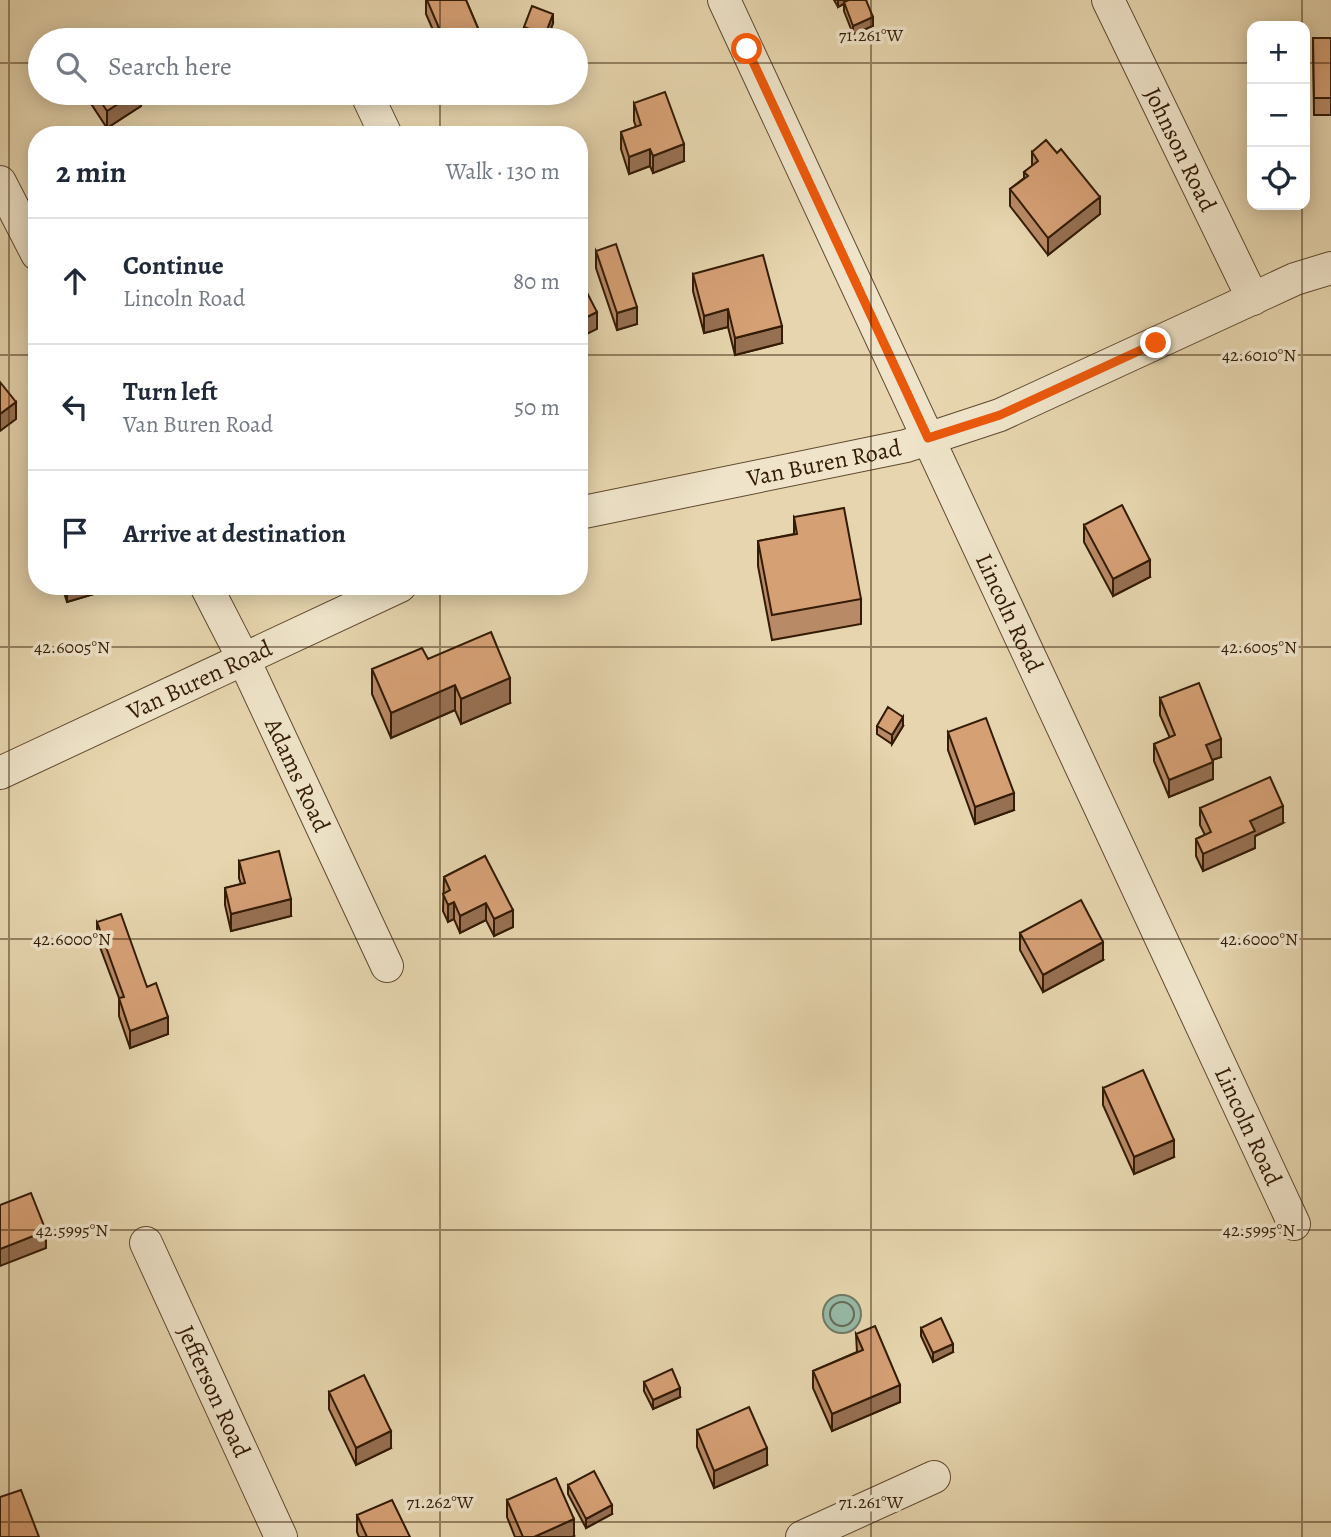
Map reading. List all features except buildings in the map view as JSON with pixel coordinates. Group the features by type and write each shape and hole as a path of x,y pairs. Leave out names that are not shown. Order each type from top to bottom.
{"street":[{"name":"Lincoln Road","path":"724,0 1294,1224"},
{"name":"Johnson Road","path":"1108,0 1253,299"},
{"path":"372,105 382,126"},
{"path":"0,183 28,237"},
{"name":"Van Buren Road","path":"588,511 906,446 1000,415 1295,279 1331,268"},
{"name":"Adams Road","path":"211,595 244,660 387,966"},
{"name":"Van Buren Road","path":"0,773 381,595"},
{"name":"Jefferson Road","path":"146,1243 281,1537"},
{"path":"802,1537 934,1477"}],"water":[{"path":"842,1295 856,1300 861,1314 856,1328 842,1333 828,1328 823,1314 828,1300"}],"route":[{"path":"747,49 928,438 1000,415 1156,343"}]}
